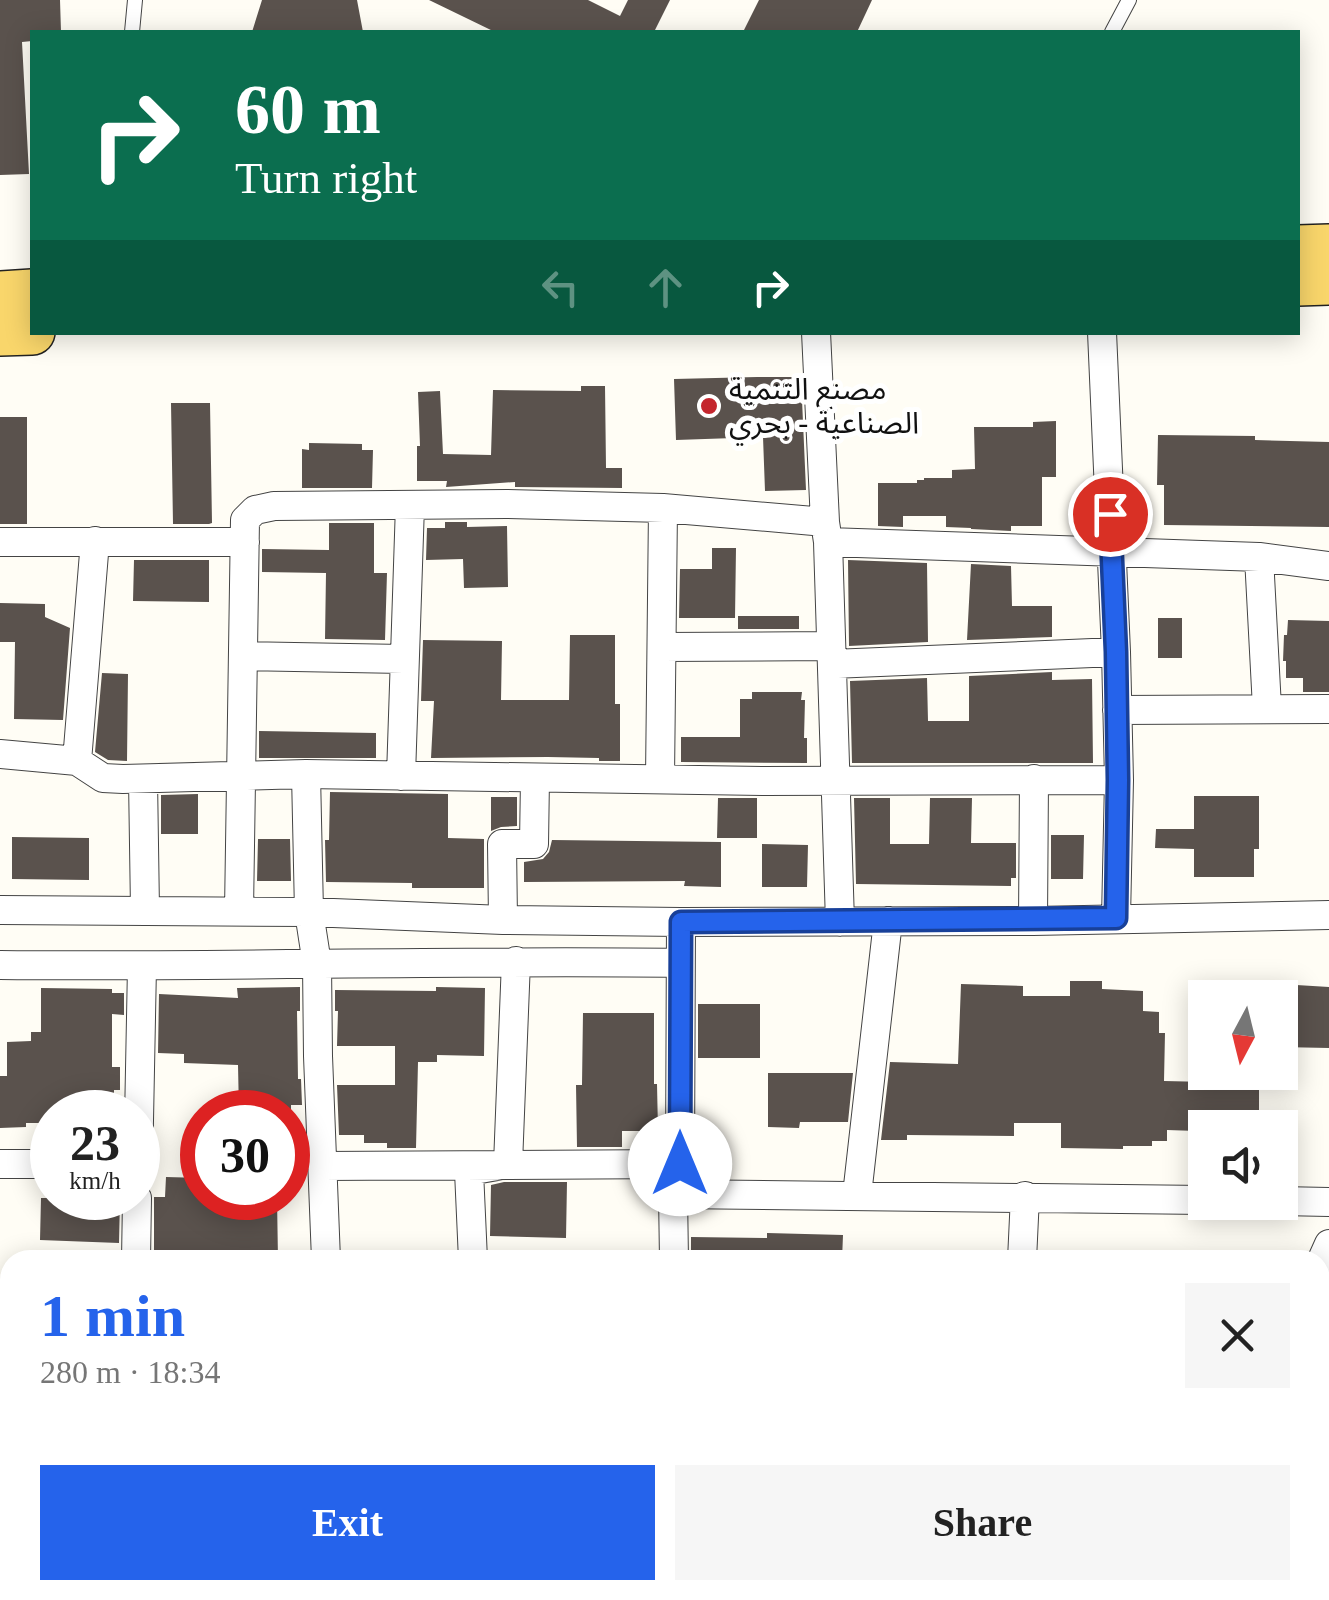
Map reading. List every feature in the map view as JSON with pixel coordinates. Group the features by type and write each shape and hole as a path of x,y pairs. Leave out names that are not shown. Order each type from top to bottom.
{"main road":[{"path":"1300,248 1329,246"},
{"path":"1300,282 1329,282"},
{"path":"0,294 30,292"},
{"path":"0,333 30,332"}],"street":[{"path":"816,335 840,922"},
{"path":"1102,335 1116,652 1116,918"},
{"path":"239,911 245,542 246,520 256,510 274,506 506,504 663,508 826,532 1260,556 1329,566"},
{"path":"401,776 410,505"},
{"path":"660,779 663,508"},
{"path":"0,542 245,542"},
{"path":"77,761 94,542"},
{"path":"1260,556 1267,708"},
{"path":"662,648 832,655 1116,652"},
{"path":"244,656 403,659"},
{"path":"1117,710 1329,708"},
{"path":"0,754 77,761 103,778 143,779 306,774 1118,780"},
{"path":"306,774 309,912 318,964 326,1250"},
{"path":"503,920 502,844 534,844 534,778"},
{"path":"143,779 144,910"},
{"path":"1033,920 1034,779"},
{"path":"0,910 309,912 681,922 1329,915"},
{"path":"858,1195 888,921"},
{"path":"674,1250 673,1194 680,1164 681,922"},
{"path":"508,1164 516,960"},
{"path":"0,966 516,960 680,963"},
{"path":"140,1090 142,966"},
{"path":"0,1164 30,1164"},
{"path":"473,1250 469,1171 508,1164"},
{"path":"322,1166 680,1164"},
{"path":"673,1194 1188,1200"},
{"path":"1022,1250 1025,1196"},
{"path":"1298,1201 1329,1202"},
{"path":"136,1250 137,1220"}],"lane":[{"path":"132,30 135,0"},
{"path":"1113,30 1129,0"}],"building":[{"path":"0,0 60,0 61,30 30,30 30,41 22,42 29,174 0,175"},
{"path":"262,0 357,0 363,30 253,30"},
{"path":"429,0 588,0 620,16 628,0 670,0 655,30 491,30"},
{"path":"759,0 872,0 858,30 744,30"},
{"path":"801,377 806,490 765,491 763,437 676,440 674,379"},
{"path":"581,386 605,386 606,468 622,468 622,488 515,487 515,482 446,487 447,481 417,481 418,392 440,391 443,454 491,455 493,390 581,391"},
{"path":"171,403 210,403 209,524 173,524"},
{"path":"0,417 27,417 27,524 0,524"},
{"path":"1056,421 1056,477 1042,477 1042,526 1011,526 1011,531 971,529 946,527 946,516 903,516 903,527 878,526 878,483 952,478 952,470 975,469 974,427 1033,427 1033,422"},
{"path":"1158,435 1329,442 1329,527 1164,525 1164,485 1157,485"},
{"path":"309,443 362,444 362,450 373,450 372,488 302,488 302,449 309,450"},
{"path":"445,522 467,522 467,527 507,526 508,587 464,588 463,559 426,560 427,528 445,528"},
{"path":"329,523 374,523 374,573 387,573 385,640 325,639 326,573 262,572 262,549 329,550"},
{"path":"712,548 736,548 735,618 679,618 680,569 712,569"},
{"path":"134,560 209,560 209,602 133,601"},
{"path":"848,560 927,563 928,642 849,646"},
{"path":"971,564 1011,566 1012,606 1052,606 1052,637 967,640"},
{"path":"0,603 45,604 45,617 70,628 63,720 14,719 15,642 0,642"},
{"path":"738,616 799,616 799,629 738,629"},
{"path":"1158,618 1182,618 1182,658 1158,658"},
{"path":"1288,620 1329,621 1329,692 1303,692 1303,678 1286,678 1283,661"},
{"path":"570,635 615,635 620,761 431,758 434,701 421,701 423,640 502,641 501,700 569,700"},
{"path":"1052,672 1052,680 1092,679 1093,763 852,763 850,681 927,678 928,721 969,721 969,676"},
{"path":"102,673 128,674 127,761 108,760 95,752"},
{"path":"752,692 802,692 807,763 681,762 681,737 740,737 740,699 752,699"},
{"path":"259,731 376,733 376,758 259,758"},
{"path":"330,792 448,794 448,838 484,839 484,888 326,882"},
{"path":"198,794 198,834 161,834 161,795"},
{"path":"1194,796 1259,796 1259,849 1254,849 1254,877 1194,877 1194,849 1155,848 1156,829 1194,829"},
{"path":"491,797 517,797 517,826 491,831"},
{"path":"718,798 757,798 757,838 717,838"},
{"path":"854,798 890,798 890,844 929,844 930,798 972,798 971,843 1016,843 1016,878 1011,878 1011,886 856,884"},
{"path":"1051,835 1084,835 1083,879 1051,879"},
{"path":"12,837 89,838 89,880 12,879"},
{"path":"258,839 290,839 291,881 257,881"},
{"path":"552,840 721,842 721,887 684,886 685,881 524,882 524,862 543,859"},
{"path":"762,844 808,845 807,887 762,887"},
{"path":"1070,981 1102,981 1102,989 1143,991 1143,1011 1159,1012 1159,1033 1165,1033 1164,1081 1188,1082 1188,1090 1259,1090 1259,1110 1188,1110 1188,1131 1167,1130 1167,1141 1123,1149 1061,1148 1061,1123 1014,1123 1014,1136 907,1135 907,1140 881,1140 890,1062 958,1064 961,984 1023,986 1023,996 1070,996"},
{"path":"1298,985 1329,987 1329,1048 1298,1047"},
{"path":"300,987 297,1011 301,1090 239,1090 238,1065 184,1063 184,1054 158,1053 159,994 238,998 237,988"},
{"path":"436,987 485,988 484,1056 437,1055 437,1062 418,1062 416,1148 387,1148 387,1143 364,1143 364,1135 339,1135 337,1085 395,1085 395,1046 337,1046 335,990 436,991"},
{"path":"41,988 112,989 112,993 124,993 124,1015 112,1014 112,1067 120,1067 120,1090 30,1090 30,1123 26,1127 0,1128 0,1076 7,1076 7,1042 31,1041 31,1032 41,1032"},
{"path":"698,1004 760,1004 760,1058 698,1058"},
{"path":"583,1013 654,1013 658,1131 622,1131 622,1147 577,1147 576,1085 582,1085"},
{"path":"768,1073 853,1073 848,1122 768,1127"},
{"path":"166,1177 180,1177 180,1220 277,1220 278,1250 154,1250 154,1220 160,1220 160,1197 165,1197"},
{"path":"567,1182 566,1238 490,1236 491,1185"},
{"path":"40,1220 120,1220 119,1243 40,1240"},
{"path":"767,1233 843,1235 842,1250 691,1250 691,1237 767,1238"}],"place":[{"name":"مصنع التنمية الصناعية - بحري","path":"709,406"}],"route":[{"path":"680,1164 681,922 1116,918 1118,780 1110,514"}]}
